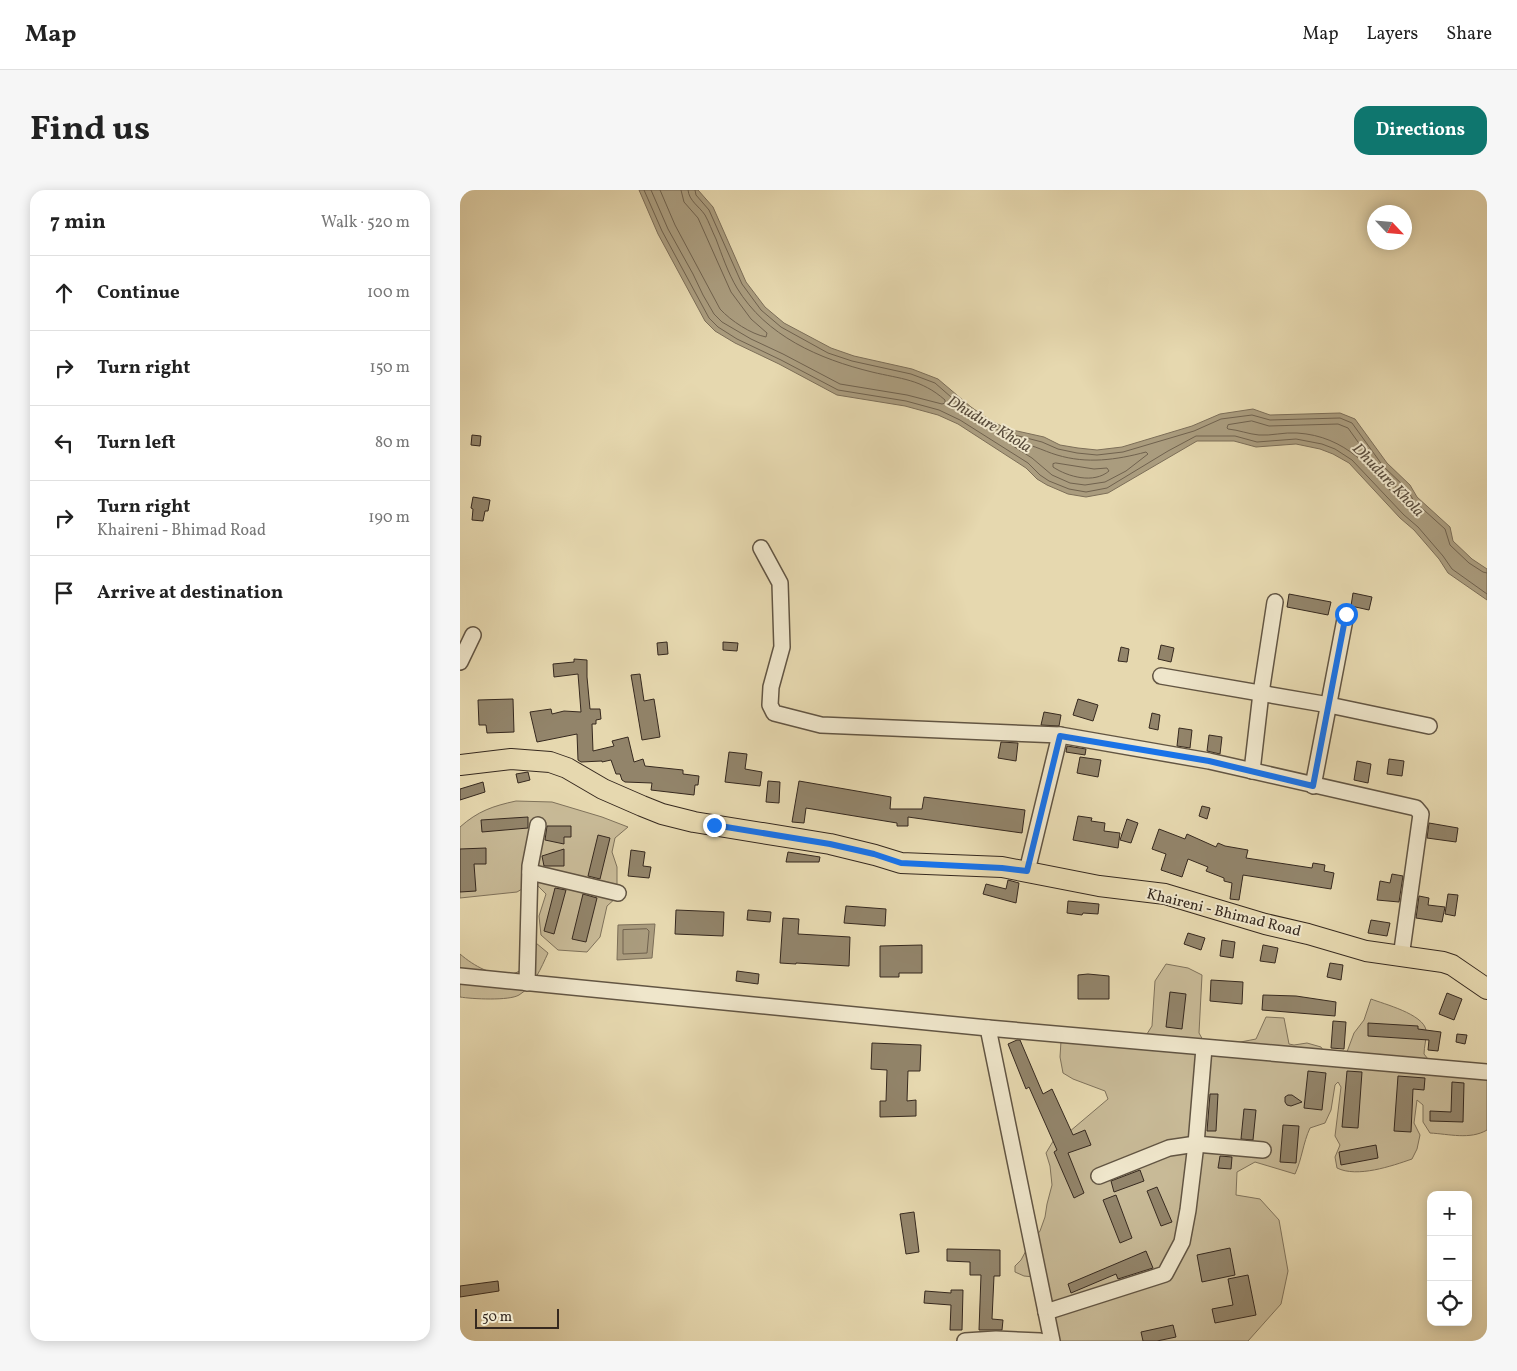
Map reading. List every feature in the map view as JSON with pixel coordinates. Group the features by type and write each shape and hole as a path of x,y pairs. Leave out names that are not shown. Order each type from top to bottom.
{"main road":[{"name":"Khaireni - Bhimad Road","path":"460,766 511,759 550,762 567,768 603,789 642,806 662,814 694,822 830,844 874,854 901,863 1002,868 1027,871 1099,886 1166,894 1265,924 1366,951 1443,962 1452,965 1487,989"}],"street":[{"path":"761,548 780,582 782,647 771,686 770,705 774,713 821,725 1060,736 1209,761 1416,808 1422,814 1401,957"},
{"path":"1252,771 1274,602"},
{"path":"1313,786 1346,614"},
{"path":"460,662 473,636"},
{"path":"1161,676 1329,705 1429,726"},
{"path":"1027,871 1060,736"},
{"path":"527,983 530,872 538,825"},
{"path":"530,872 618,893"},
{"path":"460,976 988,1028 1487,1072"},
{"path":"988,1028 1052,1341"},
{"path":"1046,1312 1165,1274 1182,1242 1188,1210 1204,1048"},
{"path":"1099,1176 1169,1148 1196,1144 1263,1150"},
{"path":"965,1341 996,1339 1040,1341"}],"shaded area":[{"path":"516,801 552,802 628,827 615,838 612,852 617,867 617,897 607,906 600,937 587,952 558,950 541,935 539,916 546,894 534,882 517,892 460,898 460,827 486,810"},
{"path":"536,943 548,953 533,982 519,995 499,999 460,997 460,954 484,970 498,974 512,974 527,967 528,953"},
{"path":"1166,964 1188,968 1202,975 1199,1033 1204,1042 1225,1045 1256,1039 1266,1017 1284,1018 1289,1044 1307,1043 1321,1047 1336,1067 1344,1060 1354,1033 1364,1020 1371,999 1411,1014 1423,1024 1426,1030 1424,1054 1428,1059 1461,1064 1487,1076 1487,1130 1467,1136 1430,1133 1423,1122 1423,1105 1417,1100 1414,1123 1420,1135 1417,1149 1412,1159 1375,1170 1345,1171 1337,1168 1335,1157 1340,1145 1335,1136 1341,1087 1338,1082 1335,1085 1331,1110 1325,1123 1310,1128 1295,1174 1255,1162 1237,1172 1236,1195 1260,1199 1279,1220 1288,1271 1281,1304 1248,1341 1060,1341 1048,1306 1034,1277 1024,1276 1015,1272 1015,1266 1040,1231 1045,1217 1052,1185 1050,1166 1046,1153 1055,1138 1069,1132 1108,1099 1105,1091 1073,1079 1063,1073 1060,1057 1061,1041 1145,1037 1152,1026 1155,981"}],"water":[{"name":"Dhudure Khola","path":"639,190 698,190 713,207 746,282 765,307 784,323 831,348 854,356 912,369 938,379 971,407 991,421 1008,429 1044,437 1060,445 1097,450 1122,447 1192,426 1220,414 1253,409 1270,415 1340,413 1355,419 1387,463 1410,485 1417,497 1450,527 1453,541 1472,559 1487,569 1487,600 1448,573 1439,559 1414,530 1400,518 1349,463 1320,449 1296,444 1256,447 1234,441 1197,441 1108,493 1086,497 1068,494 1047,485 1037,479 1026,468 958,424 938,415 905,406 837,395 735,343 715,331 705,321 658,234"},
{"path":"655,924 652,958 617,960 618,925"}],"building":[{"path":"472,435 481,436 480,446 471,445"},
{"path":"473,497 490,500 488,511 485,511 483,521 472,520 473,509 471,508"},
{"path":"1353,593 1372,597 1369,610 1351,606"},
{"path":"1289,594 1331,602 1328,615 1287,607"},
{"path":"667,642 668,654 658,655 657,643"},
{"path":"723,642 738,643 737,651 723,650"},
{"path":"1161,645 1174,648 1171,662 1158,659"},
{"path":"1121,647 1129,649 1127,662 1118,661"},
{"path":"574,659 587,660 590,709 600,709 601,719 596,720 596,724 592,724 593,751 614,746 612,741 628,737 634,762 643,759 645,766 683,770 683,774 699,776 698,785 695,785 694,795 651,790 652,783 625,782 620,774 616,774 611,760 581,762 578,760 577,734 537,742 530,712 551,709 552,714 564,711 581,712 578,674 554,677 553,664 574,662"},
{"path":"640,674 644,701 654,699 660,737 642,740 631,675"},
{"path":"513,699 514,732 487,733 486,725 479,725 478,700"},
{"path":"1078,699 1098,705 1093,721 1073,715"},
{"path":"1044,712 1061,715 1059,726 1041,725"},
{"path":"1152,713 1160,715 1158,730 1149,728"},
{"path":"1179,728 1192,730 1190,748 1177,746"},
{"path":"1209,735 1222,737 1220,754 1207,751"},
{"path":"1001,742 1018,743 1016,761 998,758"},
{"path":"1067,746 1086,749 1085,755 1066,752"},
{"path":"729,752 747,754 745,769 762,772 760,786 725,782"},
{"path":"1080,757 1101,760 1098,777 1077,773"},
{"path":"1389,759 1404,761 1402,776 1387,774"},
{"path":"1357,761 1371,764 1368,783 1354,780"},
{"path":"528,772 530,780 518,783 516,774"},
{"path":"768,781 780,782 779,803 766,802"},
{"path":"799,781 891,797 890,809 922,809 924,797 1025,810 1022,833 908,817 908,826 897,826 897,823 806,808 804,823 792,822"},
{"path":"483,782 485,792 460,800 460,789"},
{"path":"1202,806 1210,808 1207,819 1199,816"},
{"path":"1078,816 1092,818 1091,821 1105,823 1104,831 1120,833 1118,848 1073,840"},
{"path":"528,817 528,828 482,832 481,820"},
{"path":"1127,819 1138,823 1131,843 1120,840"},
{"path":"1429,823 1458,828 1456,842 1427,838"},
{"path":"547,826 571,826 571,837 564,837 564,844 545,840"},
{"path":"1159,829 1185,839 1187,834 1216,847 1218,843 1248,850 1246,858 1312,868 1313,863 1325,865 1324,871 1334,873 1331,889 1243,875 1239,900 1230,899 1232,883 1224,881 1224,878 1206,871 1208,867 1188,859 1182,877 1161,870 1166,854 1152,849"},
{"path":"598,835 610,838 600,879 588,876"},
{"path":"486,848 486,864 474,864 476,891 460,892 460,849"},
{"path":"564,849 564,866 544,866 542,856"},
{"path":"631,850 645,852 643,866 651,867 649,878 628,876"},
{"path":"788,852 820,857 819,862 786,862"},
{"path":"1392,874 1403,876 1399,902 1377,900 1380,881 1390,883"},
{"path":"1008,880 1019,883 1016,903 983,894 986,884 1006,889"},
{"path":"555,888 566,890 554,934 544,931"},
{"path":"583,894 597,898 586,942 572,939"},
{"path":"1448,894 1458,895 1455,916 1445,914"},
{"path":"1419,896 1429,898 1428,905 1445,907 1442,922 1416,918"},
{"path":"1068,901 1099,904 1098,914 1083,913 1082,915 1067,913"},
{"path":"846,906 886,909 885,926 844,923"},
{"path":"676,910 724,912 723,936 675,934"},
{"path":"748,910 771,912 770,922 747,920"},
{"path":"783,918 799,919 798,934 850,937 849,966 780,963"},
{"path":"1371,920 1390,923 1387,936 1368,933"},
{"path":"1188,933 1205,938 1201,950 1184,944"},
{"path":"1222,940 1235,942 1233,958 1220,956"},
{"path":"922,945 922,973 899,973 899,977 880,977 880,946"},
{"path":"1263,945 1278,948 1275,963 1260,961"},
{"path":"1330,963 1343,965 1341,980 1327,977"},
{"path":"737,971 759,974 758,984 736,981"},
{"path":"1078,975 1109,976 1109,999 1078,999"},
{"path":"1211,980 1243,982 1242,1004 1210,1001"},
{"path":"1170,992 1186,994 1182,1029 1166,1027"},
{"path":"1447,993 1462,999 1454,1020 1439,1014"},
{"path":"1263,995 1296,996 1336,1002 1335,1016 1262,1010"},
{"path":"1333,1021 1346,1022 1344,1049 1331,1048"},
{"path":"1368,1023 1418,1026 1418,1029 1441,1032 1438,1051 1428,1050 1429,1040 1368,1036"},
{"path":"1457,1034 1467,1035 1465,1044 1456,1042"},
{"path":"1020,1040 1043,1094 1052,1089 1073,1135 1085,1130 1091,1145 1068,1153 1084,1193 1074,1198 1054,1152 1057,1150 1029,1087 1026,1089 1008,1044"},
{"path":"872,1043 921,1045 920,1071 908,1071 907,1101 916,1100 916,1116 880,1117 880,1101 886,1101 887,1070 871,1069"},
{"path":"1308,1071 1326,1073 1322,1110 1304,1108"},
{"path":"1347,1071 1362,1072 1358,1128 1342,1127"},
{"path":"1398,1076 1425,1078 1424,1090 1413,1089 1411,1132 1394,1131"},
{"path":"1452,1082 1464,1083 1463,1122 1430,1121 1430,1111 1451,1112"},
{"path":"1210,1094 1218,1094 1216,1131 1207,1131"},
{"path":"1292,1095 1302,1102 1291,1106 1287,1105 1285,1097"},
{"path":"1244,1109 1256,1110 1253,1140 1241,1139"},
{"path":"1283,1125 1299,1126 1296,1163 1280,1162"},
{"path":"1376,1145 1378,1158 1341,1165 1339,1152"},
{"path":"1220,1156 1232,1157 1231,1169 1218,1168"},
{"path":"1140,1170 1144,1181 1114,1192 1111,1181"},
{"path":"1157,1187 1172,1222 1161,1226 1147,1191"},
{"path":"1116,1195 1132,1238 1120,1243 1103,1200"},
{"path":"914,1212 919,1252 906,1254 900,1214"},
{"path":"1230,1248 1235,1275 1202,1282 1197,1255"},
{"path":"947,1249 1000,1250 1000,1276 994,1276 992,1319 1003,1320 1002,1330 979,1330 981,1275 970,1275 970,1262 947,1261"},
{"path":"1146,1251 1153,1268 1118,1279 1116,1274 1071,1293 1068,1284"},
{"path":"1248,1275 1256,1315 1215,1323 1212,1309 1233,1305 1228,1279"},
{"path":"498,1281 499,1291 460,1297 460,1286"},
{"path":"951,1290 963,1290 962,1330 950,1330 951,1305 924,1303 925,1291 951,1293"},
{"path":"1173,1325 1176,1337 1157,1341 1143,1341 1141,1332"}],"route":[{"path":"714,825 830,844 874,854 892,862 1027,871 1060,736 1209,761 1313,786 1346,614"}]}
